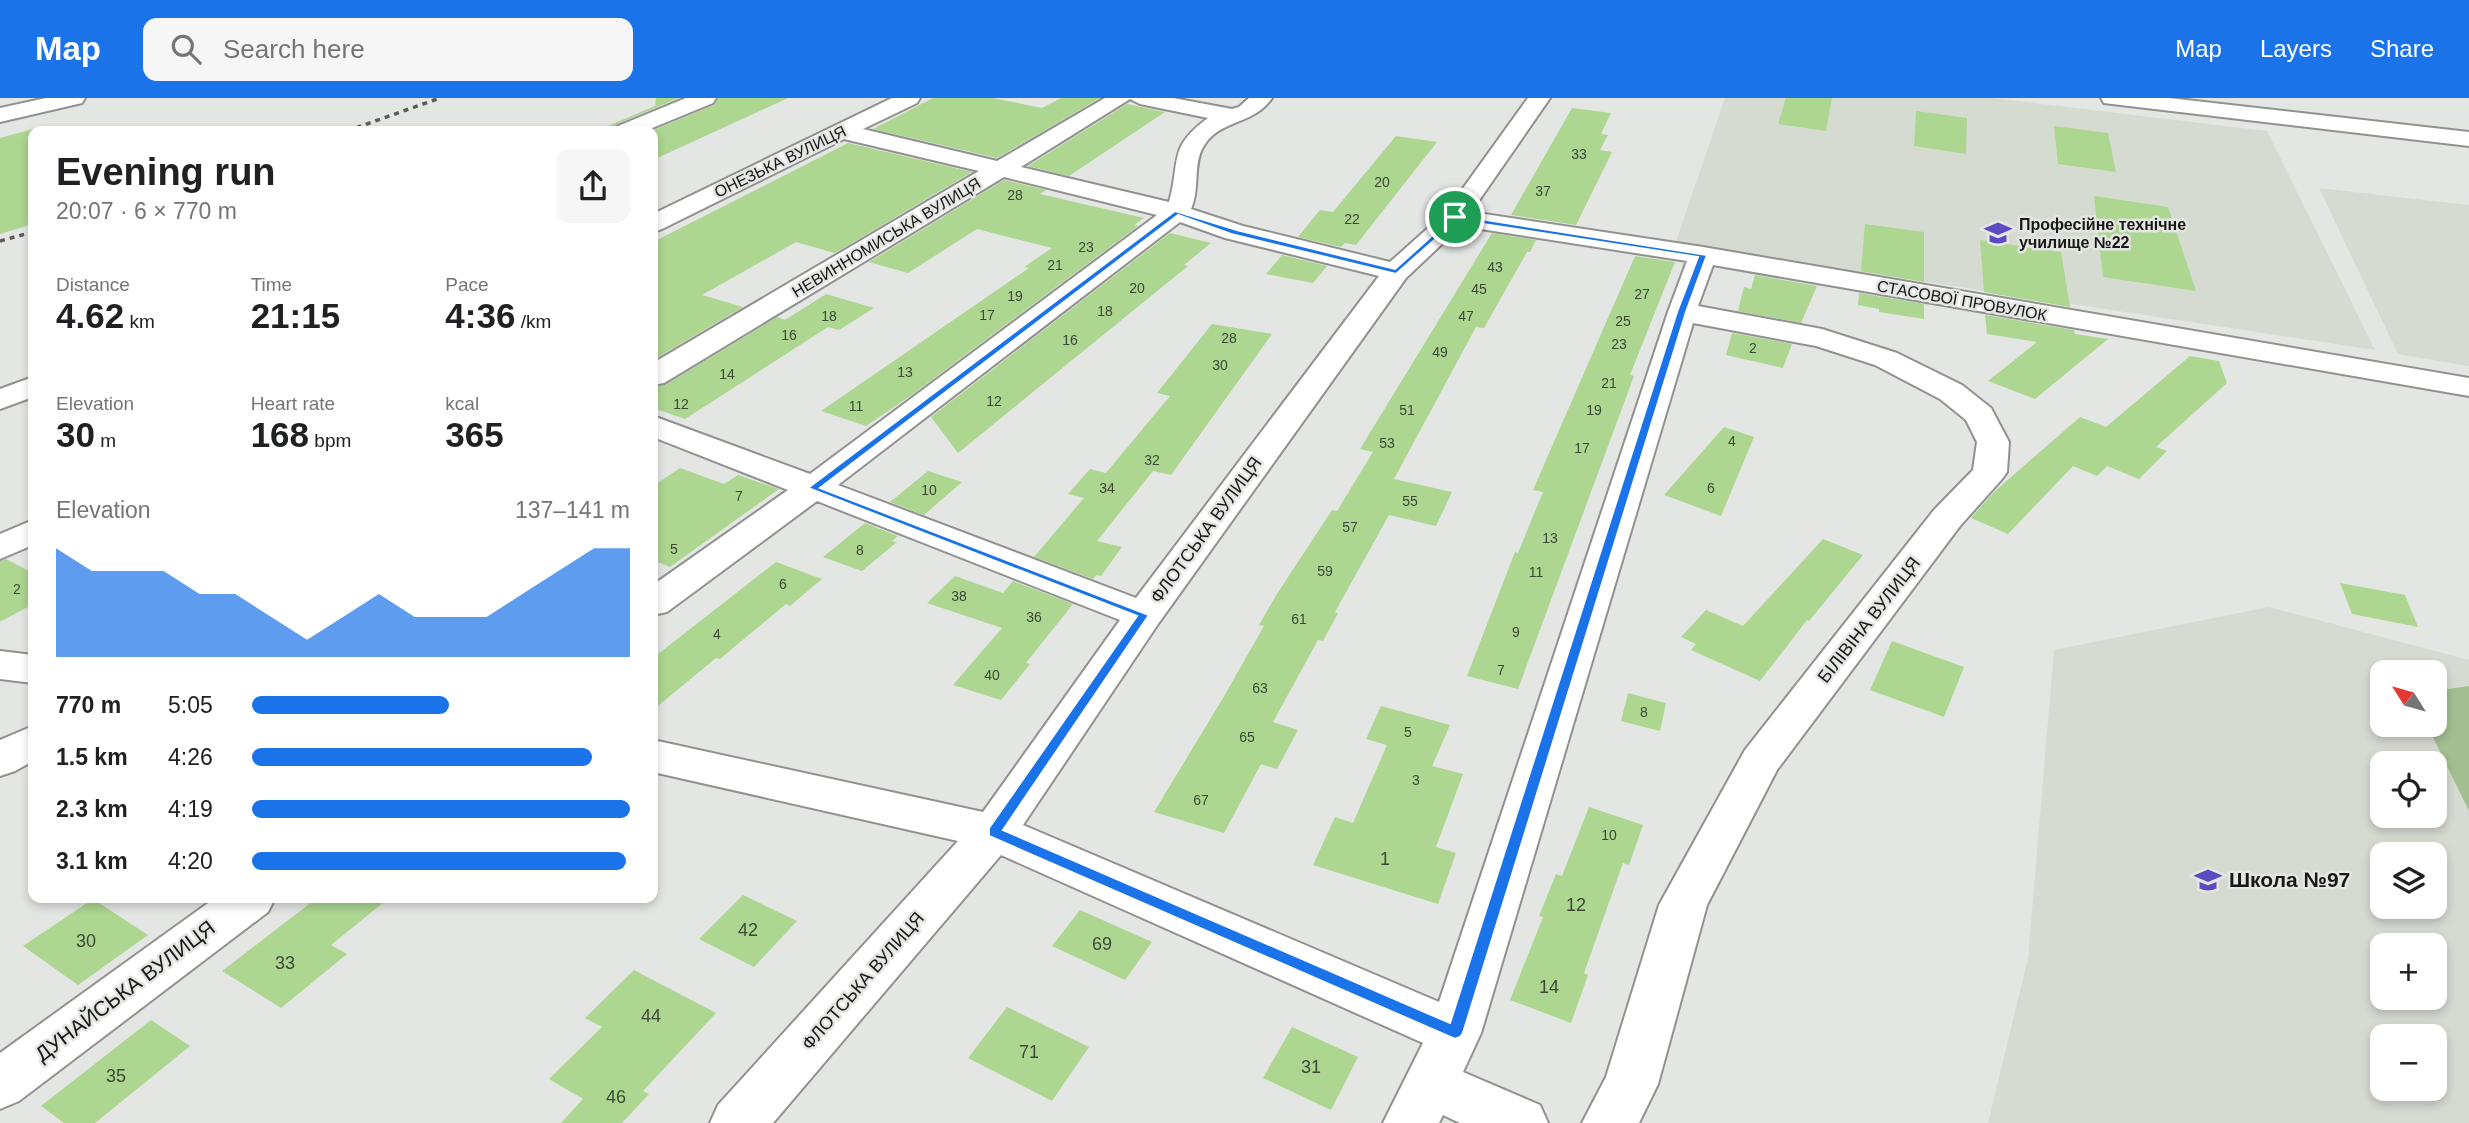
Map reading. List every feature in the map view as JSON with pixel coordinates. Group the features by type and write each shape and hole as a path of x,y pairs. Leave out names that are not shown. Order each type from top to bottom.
{"street":[{"path":"0,115 74,98"},
{"path":"638,126 705,98"},
{"name":"ОНЕЗЬКА ВУЛИЦЯ","path":"658,222 908,98"},
{"name":"НЕВИННОМИСЬКА ВУЛИЦЯ","path":"658,373 1120,98"},
{"path":"1140,98 1225,116 1244,114 1261,98"},
{"name":"ФЛОТСЬКА ВУЛИЦЯ","path":"738,1123 994,832 1144,615 1396,272 1455,217 1539,98"},
{"path":"2112,98 2469,139"},
{"path":"658,599 813,488 1177,212 1185,200 1188,153 1196,139 1225,116"},
{"path":"841,131 1177,212 1234,232 1396,272"},
{"name":"СТАСОВОЇ ПРОВУЛОК","path":"1455,217 1703,255 2469,387"},
{"path":"1520,1123 1420,1104 1455,1033 1682,312 1703,255"},
{"name":"БІЛІВІНА ВУЛИЦЯ","path":"1610,1123 1631,1084 1683,905 1760,761 1947,518 1990,472 1993,442 1980,415 1951,392 1886,359 1822,338 1682,312"},
{"path":"0,400 28,388"},
{"path":"658,428 1144,615"},
{"path":"0,548 28,534"},
{"path":"0,666 28,669"},
{"path":"0,760 28,744"},
{"path":"658,757 994,832 1455,1033"},
{"name":"ДУНАЙСЬКА ВУЛИЦЯ","path":"0,1084 244,903"}],"shaded area":[{"name":"Професійне технічне училище №22","path":"1725,98 1993,98 2267,131 2375,350 1675,244"},
{"path":"2319,188 2469,205 2469,366 2398,354"},
{"name":"Школа №97","path":"2269,607 2469,660 2469,1123 1988,1123 2028,958 2054,650"}],"green space":[{"path":"2469,686 2469,811 2447,766 2447,751 2440,751 2433,737 2447,737 2447,689"}],"building":[{"path":"656,98 679,98 616,126 608,126 655,106"},
{"path":"719,98 788,98 658,158 658,128 714,105"},
{"path":"933,98 993,98 1042,108 1061,98 1100,98 997,158 873,129"},
{"path":"1786,98 1832,98 1826,131 1778,124"},
{"path":"1127,104 1165,112 1069,176 1028,166"},
{"path":"1572,108 1611,113 1601,134 1608,135 1600,150 1612,152 1576,225 1511,215"},
{"path":"1916,111 1967,118 1966,154 1914,146"},
{"path":"2054,126 2108,133 2116,172 2058,164"},
{"path":"28,130 28,226 0,234 0,138"},
{"path":"1396,136 1437,142 1356,245 1345,243 1341,247 1298,237 1320,210 1333,212"},
{"path":"848,143 972,172 835,253 796,242 702,295 743,307 658,357 658,239"},
{"path":"1004,180 1046,190 1040,194 1144,218 1134,225 1138,226 866,426 821,411 1029,268 1024,267 1052,248 977,229 908,273 869,262"},
{"path":"2094,196 2168,207 2196,291 2103,277"},
{"path":"1865,224 1924,232 1924,282 1861,271"},
{"path":"1170,233 1211,243 1184,265 1188,266 958,453 931,417"},
{"path":"1492,233 1536,240 1484,328 1476,327 1394,479 1452,492 1436,526 1389,515 1335,612 1338,613 1323,641 1318,640 1273,722 1298,730 1277,769 1261,764 1224,833 1154,812 1264,626 1259,625 1275,597 1332,510 1337,511 1373,452 1360,449"},
{"path":"1980,240 2061,252 2070,307 1984,292"},
{"path":"1282,255 1327,266 1313,283 1266,274"},
{"path":"1635,256 1675,262 1630,375 1634,376 1518,689 1467,676 1515,552 1518,553 1543,492 1533,490"},
{"path":"1755,275 1817,286 1801,323 1738,311 1744,287 1751,289"},
{"path":"1859,293 1924,304 1924,319 1879,312 1879,309 1858,305"},
{"path":"826,294 874,308 839,330 828,327 685,419 658,410 658,386 665,385 777,317 785,320"},
{"path":"1985,315 2074,330 2075,334 2108,339 2035,399 1988,381 2037,342 1987,334"},
{"path":"1212,324 1272,334 1171,475 1153,471 1097,541 1122,547 1101,576 1096,575 1093,579 1034,557 1084,498 1068,494 1090,469 1106,473 1170,396 1157,393"},
{"path":"1732,333 1792,344 1783,368 1726,355"},
{"path":"2190,356 2219,361 2227,383 2156,447 2167,451 2139,479 2107,466 2097,476 2073,466 2008,534 1971,518 1994,492 2080,417 2106,427"},
{"path":"1724,427 1754,437 1721,516 1664,495"},
{"path":"680,468 724,484 738,475 779,489 670,567 658,562 658,483"},
{"path":"928,471 962,482 924,515 890,502"},
{"path":"865,523 898,536 892,541 897,542 862,571 823,557"},
{"path":"1823,539 1863,555 1809,621 1807,620 1760,681 1691,650 1696,644 1681,637 1706,610 1743,626"},
{"path":"6,559 28,570 28,607 0,622 0,561"},
{"path":"776,562 822,579 790,606 786,604 720,659 716,658 658,706 658,654"},
{"path":"955,576 1003,593 1013,581 1073,604 1026,663 1030,664 1001,700 953,685 1002,628 927,603"},
{"path":"2340,583 2405,595 2418,627 2352,614"},
{"path":"1892,641 1964,667 1944,717 1870,690"},
{"path":"1628,693 1666,703 1660,731 1621,721"},
{"path":"1381,706 1450,725 1432,766 1463,774 1436,847 1456,853 1438,904 1313,865 1335,817 1353,823 1387,745 1366,739"},
{"path":"1589,807 1643,825 1629,865 1623,863 1584,973 1588,975 1571,1023 1510,1000 1543,917 1539,916 1556,874 1562,876"},
{"path":"743,895 797,921 754,967 699,939"},
{"path":"87,903 99,903 148,935 78,985 23,946"},
{"path":"310,903 383,903 331,945 347,954 281,1008 222,971"},
{"path":"1080,910 1152,942 1125,980 1052,946"},
{"path":"634,970 716,1013 643,1091 649,1094 622,1123 561,1123 583,1099 549,1079 602,1027 585,1018"},
{"path":"1007,1007 1089,1047 1052,1101 968,1058"},
{"path":"151,1020 190,1046 95,1123 64,1123 41,1106"},
{"path":"1292,1027 1358,1057 1331,1110 1263,1078"}],"railway":[{"path":"361,126 440,98"},
{"path":"0,241 28,233"}],"place":[{"name":"Професійне технічне училище №22","path":"1998,233"},
{"name":"Школа №97","path":"2208,880"}],"route":[{"path":"1177,212 1234,232 1396,272 1455,217 1703,255 1682,312 1455,1033 994,832 1144,615 813,488 1177,212"}]}
